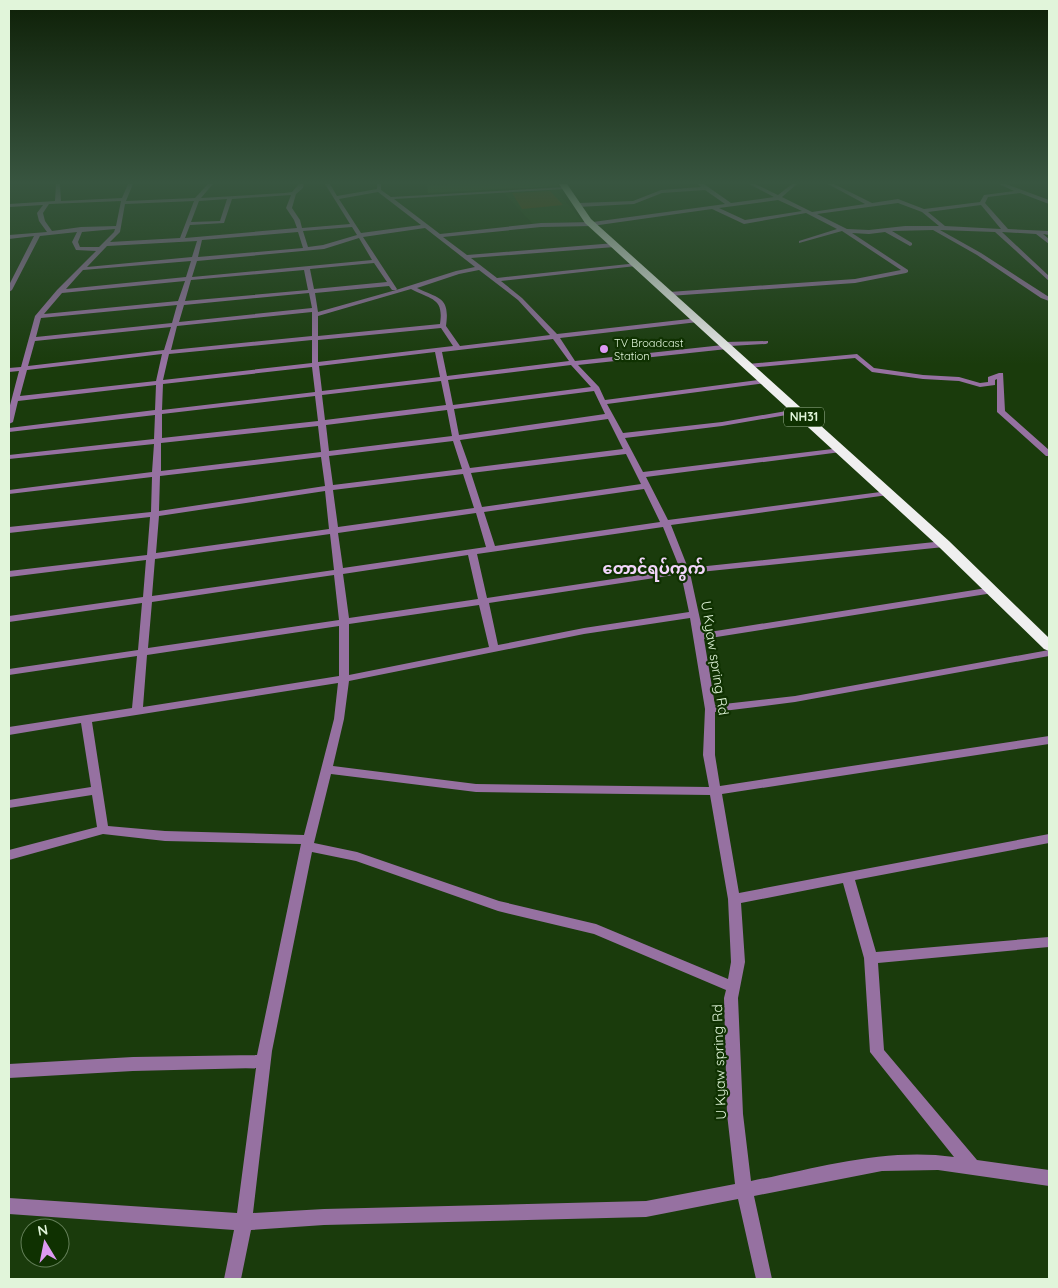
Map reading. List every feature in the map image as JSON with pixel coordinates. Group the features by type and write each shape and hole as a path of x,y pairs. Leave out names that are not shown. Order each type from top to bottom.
{"highway":[{"name":"NH31","path":"615,245 944,544 1049,646"}],"street":[{"path":"9,290 33,244"},
{"path":"76,244 78,250 127,244"},
{"path":"137,711 155,514 160,374 199,244"},
{"path":"305,244 306,249"},
{"path":"80,269 194,260 324,247 334,244"},
{"path":"366,244 390,284 397,292"},
{"name":"U Kyaw spring Rd","path":"449,244 520,299 555,336 573,363 596,389 666,524 685,572 699,637 710,709 709,755 734,899 738,962 731,998 735,1114 744,1188 764,1279"},
{"path":"669,294 855,281 906,271 865,244"},
{"path":"962,244 1047,298"},
{"path":"1012,244 1049,278"},
{"path":"464,257 615,245"},
{"path":"9,422 13,399 24,368 38,316 102,246"},
{"path":"59,291 377,261"},
{"path":"496,280 636,264"},
{"path":"233,1279 244,1222 264,1061 308,843 339,719 344,679 344,621 315,364 315,312 307,268"},
{"path":"32,339 315,312 397,292 458,272 479,268"},
{"path":"38,316 390,284"},
{"path":"411,288 441,302 445,311 443,326 458,348"},
{"path":"13,399 698,320"},
{"path":"9,370 166,352 443,326"},
{"path":"9,430 766,342"},
{"path":"438,350 456,438 491,548"},
{"path":"748,366 858,356 872,370 923,377 959,379 980,385 992,383 991,379 1001,374 1001,412 1049,454"},
{"path":"603,402 765,381"},
{"path":"9,457 322,423 596,389"},
{"path":"621,436 722,424 798,411"},
{"path":"9,492 456,438 610,416"},
{"path":"9,574 151,556 478,508 643,480 841,450"},
{"path":"9,530 155,514 329,488 629,451"},
{"path":"9,619 491,548 888,493"},
{"path":"9,672 685,572 944,544"},
{"path":"472,551 494,649"},
{"path":"699,637 992,590"},
{"path":"9,731 344,679 584,631 694,614"},
{"path":"710,709 795,699 1049,653"},
{"path":"86,719 103,830"},
{"path":"326,769 476,788 714,791 1049,740"},
{"path":"9,804 97,790"},
{"path":"9,855 103,830 165,836 308,843 357,857 498,906 596,929 733,986"},
{"path":"734,899 1049,838"},
{"path":"848,877 871,958 877,1052 973,1167"},
{"path":"871,958 1049,942"},
{"path":"9,1071 133,1064 264,1061"},
{"path":"9,1206 244,1222 646,1209 744,1188 882,1163 938,1162 1049,1178"}],"place":[{"name":"TV Broadcast Station","path":"604,349"}],"district":[{"name":"တောင်ရပ်ကွက်","path":"654,568"}]}
